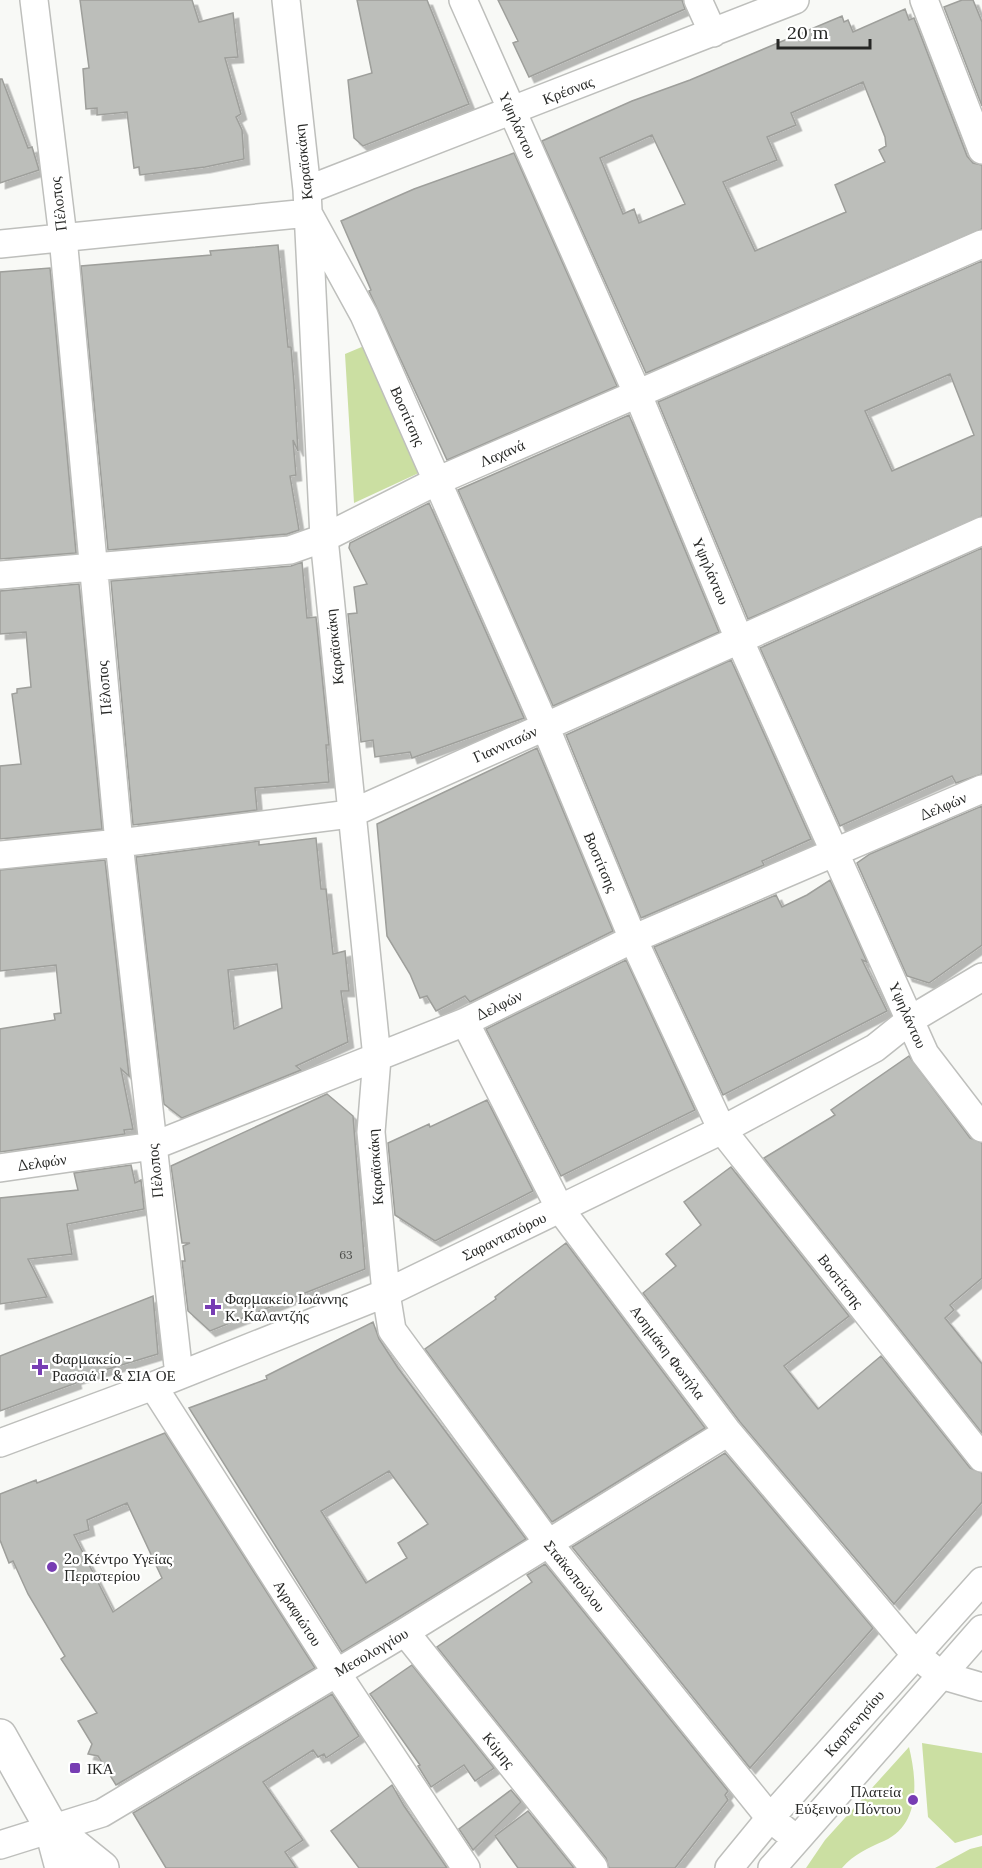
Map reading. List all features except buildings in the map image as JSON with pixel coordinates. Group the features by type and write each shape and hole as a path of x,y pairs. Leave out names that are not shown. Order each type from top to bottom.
{"street":[{"name":"Πέλοπος","path":"34,0 63,237 119,843 179,1375"},
{"name":"Καραϊσκάκη","path":"285,0 307,201 324,538 350,814 377,1058 371,1132 386,1293"},
{"name":"Υψηλάντου","path":"463,0 638,395 740,639 925,1054 982,1128"},
{"path":"698,0 713,33"},
{"name":"Κρέσνας","path":"0,244 63,237 307,201 512,112 795,0"},
{"path":"924,0 982,150"},
{"name":"Βοστίτσης","path":"307,201 364,315 545,726 633,939 722,1130 982,1458"},
{"name":"Λαχανά","path":"0,575 290,550 324,538 437,481 982,243"},
{"name":"Γιαννιτσών","path":"0,855 119,843 350,814 982,531"},
{"name":"Δελφών","path":"0,1168 153,1146 465,1022 633,939 982,789"},
{"name":"Σαρανταπόρου","path":"0,1443 153,1386 386,1293 722,1130 875,1048 910,1020 982,977"},
{"name":"Ασημάκη Φωτήλα","path":"465,1022 560,1209 728,1432 915,1653 941,1675"},
{"name":"Σταϊκοπούλου","path":"386,1293 392,1330 549,1544 770,1818 796,1839"},
{"name":"Αγραφιώτου","path":"153,1386 336,1672 466,1868"},
{"name":"Μεσολογγίου","path":"0,1845 51,1827 102,1813 405,1632 728,1432"},
{"name":"Καρπενησίου","path":"729,1868 915,1653 982,1581"},
{"path":"772,1868 982,1629"},
{"name":"Κύμης","path":"405,1632 594,1868"},
{"path":"941,1675 982,1687"},
{"path":"0,1736 51,1827 62,1868"},
{"path":"51,1827 102,1868"}],"green space":[{"path":"364,346 423,471 354,503 345,354"},
{"path":"922,1743 982,1753 982,1835 955,1843 928,1817"},
{"path":"909,1747 914,1787 913,1800 905,1824 884,1841 856,1855 842,1868 806,1868 825,1840"},
{"path":"982,1846 982,1868 935,1868 970,1849"}],"place":[{"name":"Φαρμακείο Ιωάννης Κ. Καλαντζής","path":"213,1307"},
{"name":"Φαρμακείο - Ρασσιά Ι. & ΣΙΑ ΟΕ","path":"40,1367"},
{"name":"2ο Κέντρο Υγείας Περιστερίου","path":"52,1567"},
{"name":"ΙΚΑ","path":"75,1768"},
{"name":"Πλατεία Εύξεινου Πόντου","path":"913,1800"}]}
